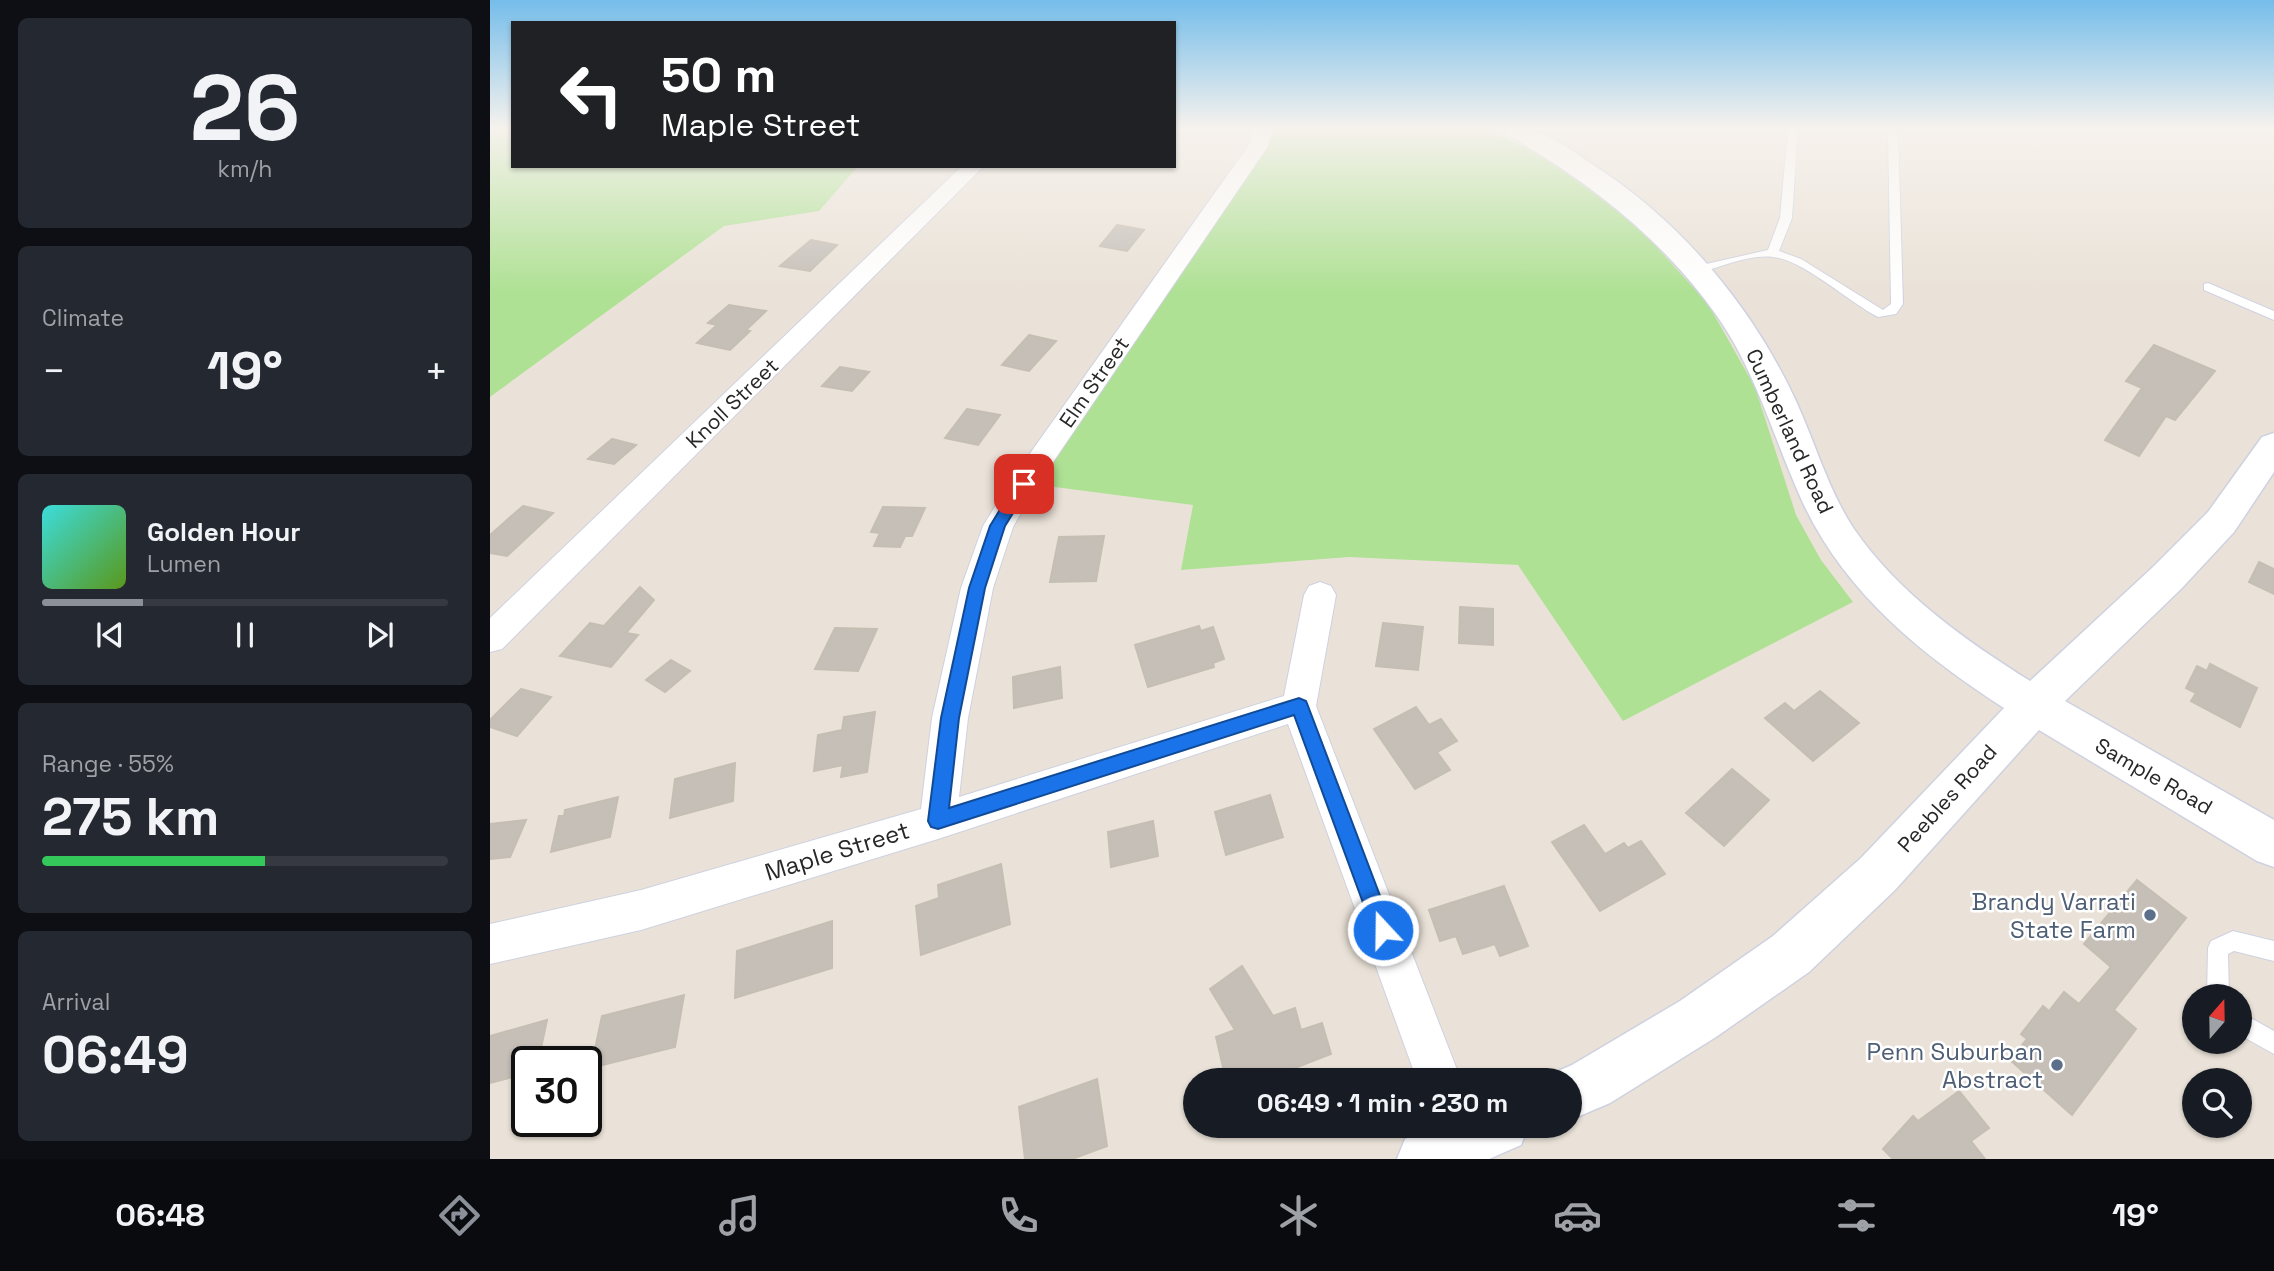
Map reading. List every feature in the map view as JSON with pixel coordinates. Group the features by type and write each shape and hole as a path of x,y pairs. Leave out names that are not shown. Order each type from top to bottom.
{"street":[{"name":"Knoll Street","path":"490,639 957,183"},
{"name":"Elm Street","path":"938,821 950,718 966,638 977,588 998,526 1024,484 1232,183"},
{"name":"Cumberland Road","path":"1600,183 1632,206 1697,269 1750,343 1778,395 1832,521 1853,556 1908,613 1940,640 1977,670 2035,706"},
{"name":"Peebles Road","path":"1582,1086 1698,1019 1791,954 1878,874 1988,752 2071,666 2167,578 2221,522 2274,445"},
{"path":"1320,595 1299,706 1435,1068"},
{"name":"Maple Street","path":"490,944 641,910 938,821 1299,706"},
{"name":"Sample Road","path":"2035,706 2274,845"}],"lane":[{"path":"1773,253 1786,218 1789,183"},
{"path":"1697,269 1773,253 1805,266 1866,307 1882,314 1892,311 1897,304 1894,183"},
{"path":"2208,287 2274,316"},
{"path":"2218,984 2218,948 2233,941 2274,951"},
{"path":"2252,1030 2274,1043"}],"green space":[{"path":"490,183 843,183 819,211 724,226 490,397"},
{"path":"1231,183 1580,183 1637,225 1708,304 1755,387 1796,515 1821,560 1853,602 1623,721 1518,565 1349,557 1181,570 1193,505 1024,483"}],"building":[{"path":"1117,225 1144,230 1127,251 1100,246"},
{"path":"811,240 837,245 810,271 780,266"},
{"path":"729,305 766,311 730,350 697,343 717,325 708,323"},
{"path":"1029,335 1056,341 1029,371 1002,365"},
{"path":"2154,345 2215,371 2175,420 2166,416 2139,456 2105,440 2142,388 2126,381"},
{"path":"840,367 869,372 852,391 822,386"},
{"path":"967,409 1000,415 978,445 945,438"},
{"path":"612,439 636,445 614,464 588,459"},
{"path":"523,506 553,513 507,556 490,553 490,535"},
{"path":"883,507 925,508 912,536 905,536 900,547 874,546 880,533 871,532"},
{"path":"1104,536 1096,581 1050,582 1059,537"},
{"path":"2259,562 2274,569 2274,594 2249,582"},
{"path":"640,587 654,600 626,633 638,635 611,667 560,656 590,623 604,626"},
{"path":"1460,607 1493,609 1493,645 1459,643"},
{"path":"1383,623 1423,627 1418,670 1376,666"},
{"path":"1199,626 1201,631 1213,627 1224,659 1213,663 1214,667 1148,687 1135,645"},
{"path":"835,628 877,629 858,671 815,669"},
{"path":"671,660 690,671 665,692 646,680"},
{"path":"2210,664 2257,688 2240,727 2191,701 2196,693 2186,688 2197,666 2207,671"},
{"path":"1060,667 1062,698 1014,708 1013,677"},
{"path":"521,689 551,697 517,736 490,727 490,720"},
{"path":"1820,691 1859,723 1813,761 1765,718 1785,703 1794,711"},
{"path":"1416,707 1429,725 1441,719 1457,741 1437,752 1450,770 1415,789 1374,729"},
{"path":"875,712 867,772 841,777 843,765 814,771 818,735 842,730 844,717"},
{"path":"735,763 733,801 670,818 675,779"},
{"path":"1732,769 1769,800 1724,846 1686,813"},
{"path":"1270,795 1283,837 1226,855 1215,812"},
{"path":"618,797 610,837 551,852 559,816 564,816 565,810"},
{"path":"526,820 510,857 490,859 490,824"},
{"path":"1153,821 1158,856 1111,867 1108,832"},
{"path":"1584,825 1605,854 1624,843 1628,848 1641,841 1665,874 1600,911 1552,842"},
{"path":"1001,864 1010,924 921,955 916,906 939,898 938,885"},
{"path":"2137,880 2186,918 2114,1010 2136,1029 2072,1115 2010,1060 2027,1039 2021,1034 2043,1006 2049,1011 2064,992 2079,1004 2111,967 2084,944"},
{"path":"1504,886 1528,946 1500,956 1495,944 1463,954 1456,936 1440,941 1429,910"},
{"path":"832,921 832,968 735,998 737,951"},
{"path":"1242,966 1273,1016 1295,1008 1301,1030 1322,1023 1331,1054 1295,1068 1223,1068 1216,1037 1235,1030 1210,989"},
{"path":"684,995 675,1047 602,1065 602,1046 596,1046 602,1016"},
{"path":"547,1020 541,1046 511,1046 511,1077 490,1083 490,1036"},
{"path":"1097,1079 1107,1146 1072,1159 1025,1159 1019,1107"},
{"path":"1959,1091 1989,1128 1971,1141 1985,1159 1893,1159 1883,1149 1913,1116 1918,1121"}],"place":[{"name":"Brandy Varrati State Farm","path":"2150,915"},
{"name":"Penn Suburban Abstract","path":"2057,1065"}],"route":[{"path":"1024,484 998,526 977,588 950,718 938,821 1299,706 1383,930"}]}
